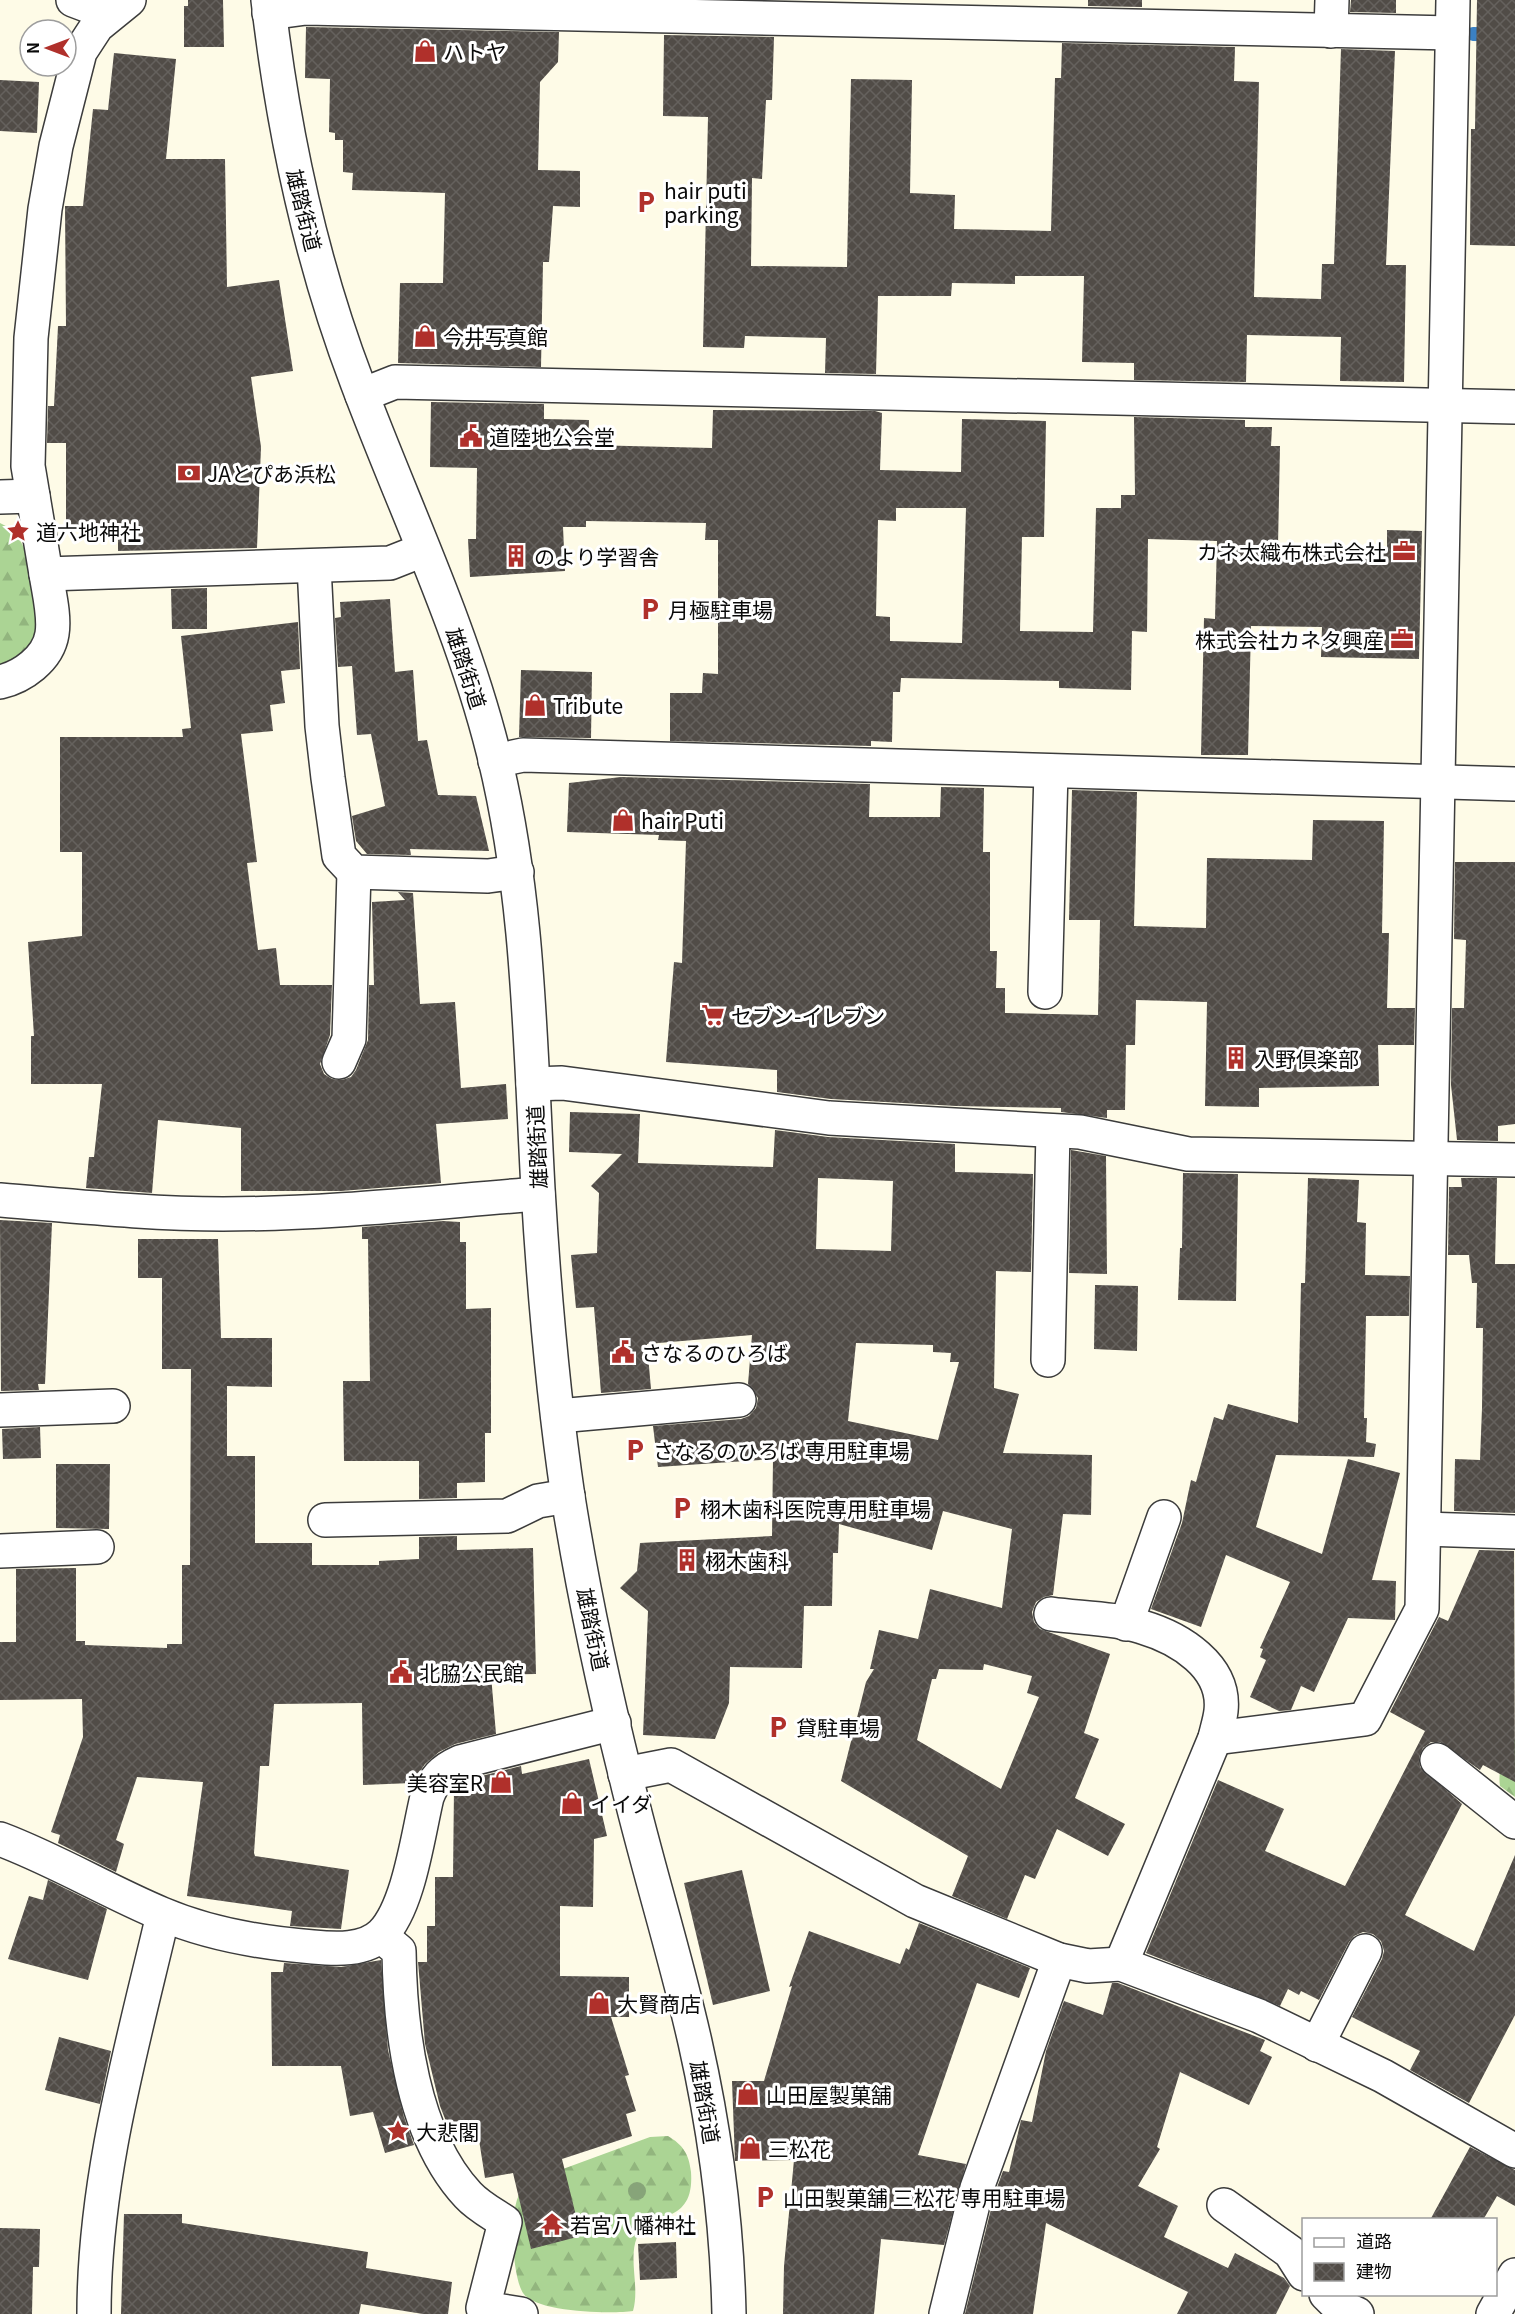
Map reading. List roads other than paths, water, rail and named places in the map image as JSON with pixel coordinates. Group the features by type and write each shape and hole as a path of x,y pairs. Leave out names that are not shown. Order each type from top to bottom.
{"street":[{"path":"73,0 120,7"},
{"path":"1215,1738 1365,1719 1422,1609 1453,0"},
{"path":"269,6 1331,15 1452,33"},
{"name":"雄踏街道","path":"269,6 279,93 304,211 338,328 462,649 495,761 517,872 533,1084 538,1194 558,1416 568,1496 625,1774 695,2041 723,2215 729,2314"},
{"path":"0,682 12,680 38,663 52,636 46,574 28,466 28,402 36,273 57,146 80,52 97,26 120,7"},
{"path":"362,395 395,382 1515,407"},
{"path":"0,497 33,496"},
{"path":"46,574 390,563 423,550"},
{"path":"314,566 322,726 328,778 339,856 354,872 350,1039 339,1062"},
{"path":"495,761 523,755 1515,784"},
{"path":"1046,992 1051,771"},
{"path":"354,872 488,876 517,872"},
{"path":"533,1084 562,1083 829,1118 1080,1132 1188,1154 1515,1160"},
{"path":"1048,1360 1053,1131"},
{"path":"0,1200 133,1211 225,1214 271,1213 538,1194"},
{"path":"558,1416 739,1400"},
{"path":"0,1410 113,1406"},
{"path":"325,1520 507,1516 538,1501 568,1496"},
{"path":"1126,1624 1164,1517"},
{"path":"1424,1529 1515,1532"},
{"path":"0,1551 97,1547"},
{"path":"1051,1614 1141,1626 1171,1639 1198,1656 1216,1680 1222,1709 1215,1738 1120,1964"},
{"path":"0,1839 163,1915 228,1935 279,1944 330,1948 357,1947 381,1936 398,1915 427,1797 434,1780 446,1768 460,1762 614,1722"},
{"path":"1437,1760 1515,1822"},
{"path":"625,1774 671,1765 915,1901 1059,1960 1088,1966 1120,1964 1259,2016 1383,2076 1515,2151"},
{"path":"94,2314 97,2235 104,2178 163,1915"},
{"path":"381,1936 399,1951 400,2008 412,2073 425,2120 442,2161 469,2196 506,2222 483,2308 521,2314"},
{"path":"1317,2044 1365,1951"},
{"path":"946,2314 977,2188 1059,1960"},
{"path":"1224,2205 1290,2252 1302,2271"},
{"path":"1493,2314 1515,2275"},
{"path":"1327,2296 1337,2305 1357,2314"}],"waterway":[{"path":"1473,34 1515,35"}],"place":[{"name":"ハトヤ","path":"425,51"},
{"name":"hair puti parking","path":"646,202"},
{"name":"今井写真館","path":"425,336"},
{"name":"道陸地公会堂","path":"471,436"},
{"name":"JAとぴあ浜松","path":"189,473"},
{"name":"道六地神社","path":"18,531"},
{"name":"カネ太織布株式会社","path":"1404,551"},
{"name":"のより学習舎","path":"516,556"},
{"name":"月極駐車場","path":"650,609"},
{"name":"株式会社カネタ興産","path":"1402,639"},
{"name":"Tribute","path":"535,705"},
{"name":"hair Puti","path":"623,820"},
{"name":"セブン-イレブン","path":"713,1015"},
{"name":"入野倶楽部","path":"1236,1058"},
{"name":"さなるのひろば","path":"623,1352"},
{"name":"さなるのひろば 専用駐車場","path":"635,1450"},
{"name":"栩木歯科医院専用駐車場","path":"682,1508"},
{"name":"栩木歯科","path":"687,1560"},
{"name":"北脇公民館","path":"401,1672"},
{"name":"貸駐車場","path":"778,1727"},
{"name":"美容室R","path":"501,1782"},
{"name":"イイダ","path":"572,1803"},
{"name":"大賢商店","path":"599,2003"},
{"name":"山田屋製菓舗","path":"748,2094"},
{"name":"大悲閣","path":"398,2131"},
{"name":"三松花","path":"750,2148"},
{"name":"山田製菓舗 三松花 専用駐車場","path":"765,2197"},
{"name":"若宮八幡神社","path":"552,2224"}]}
